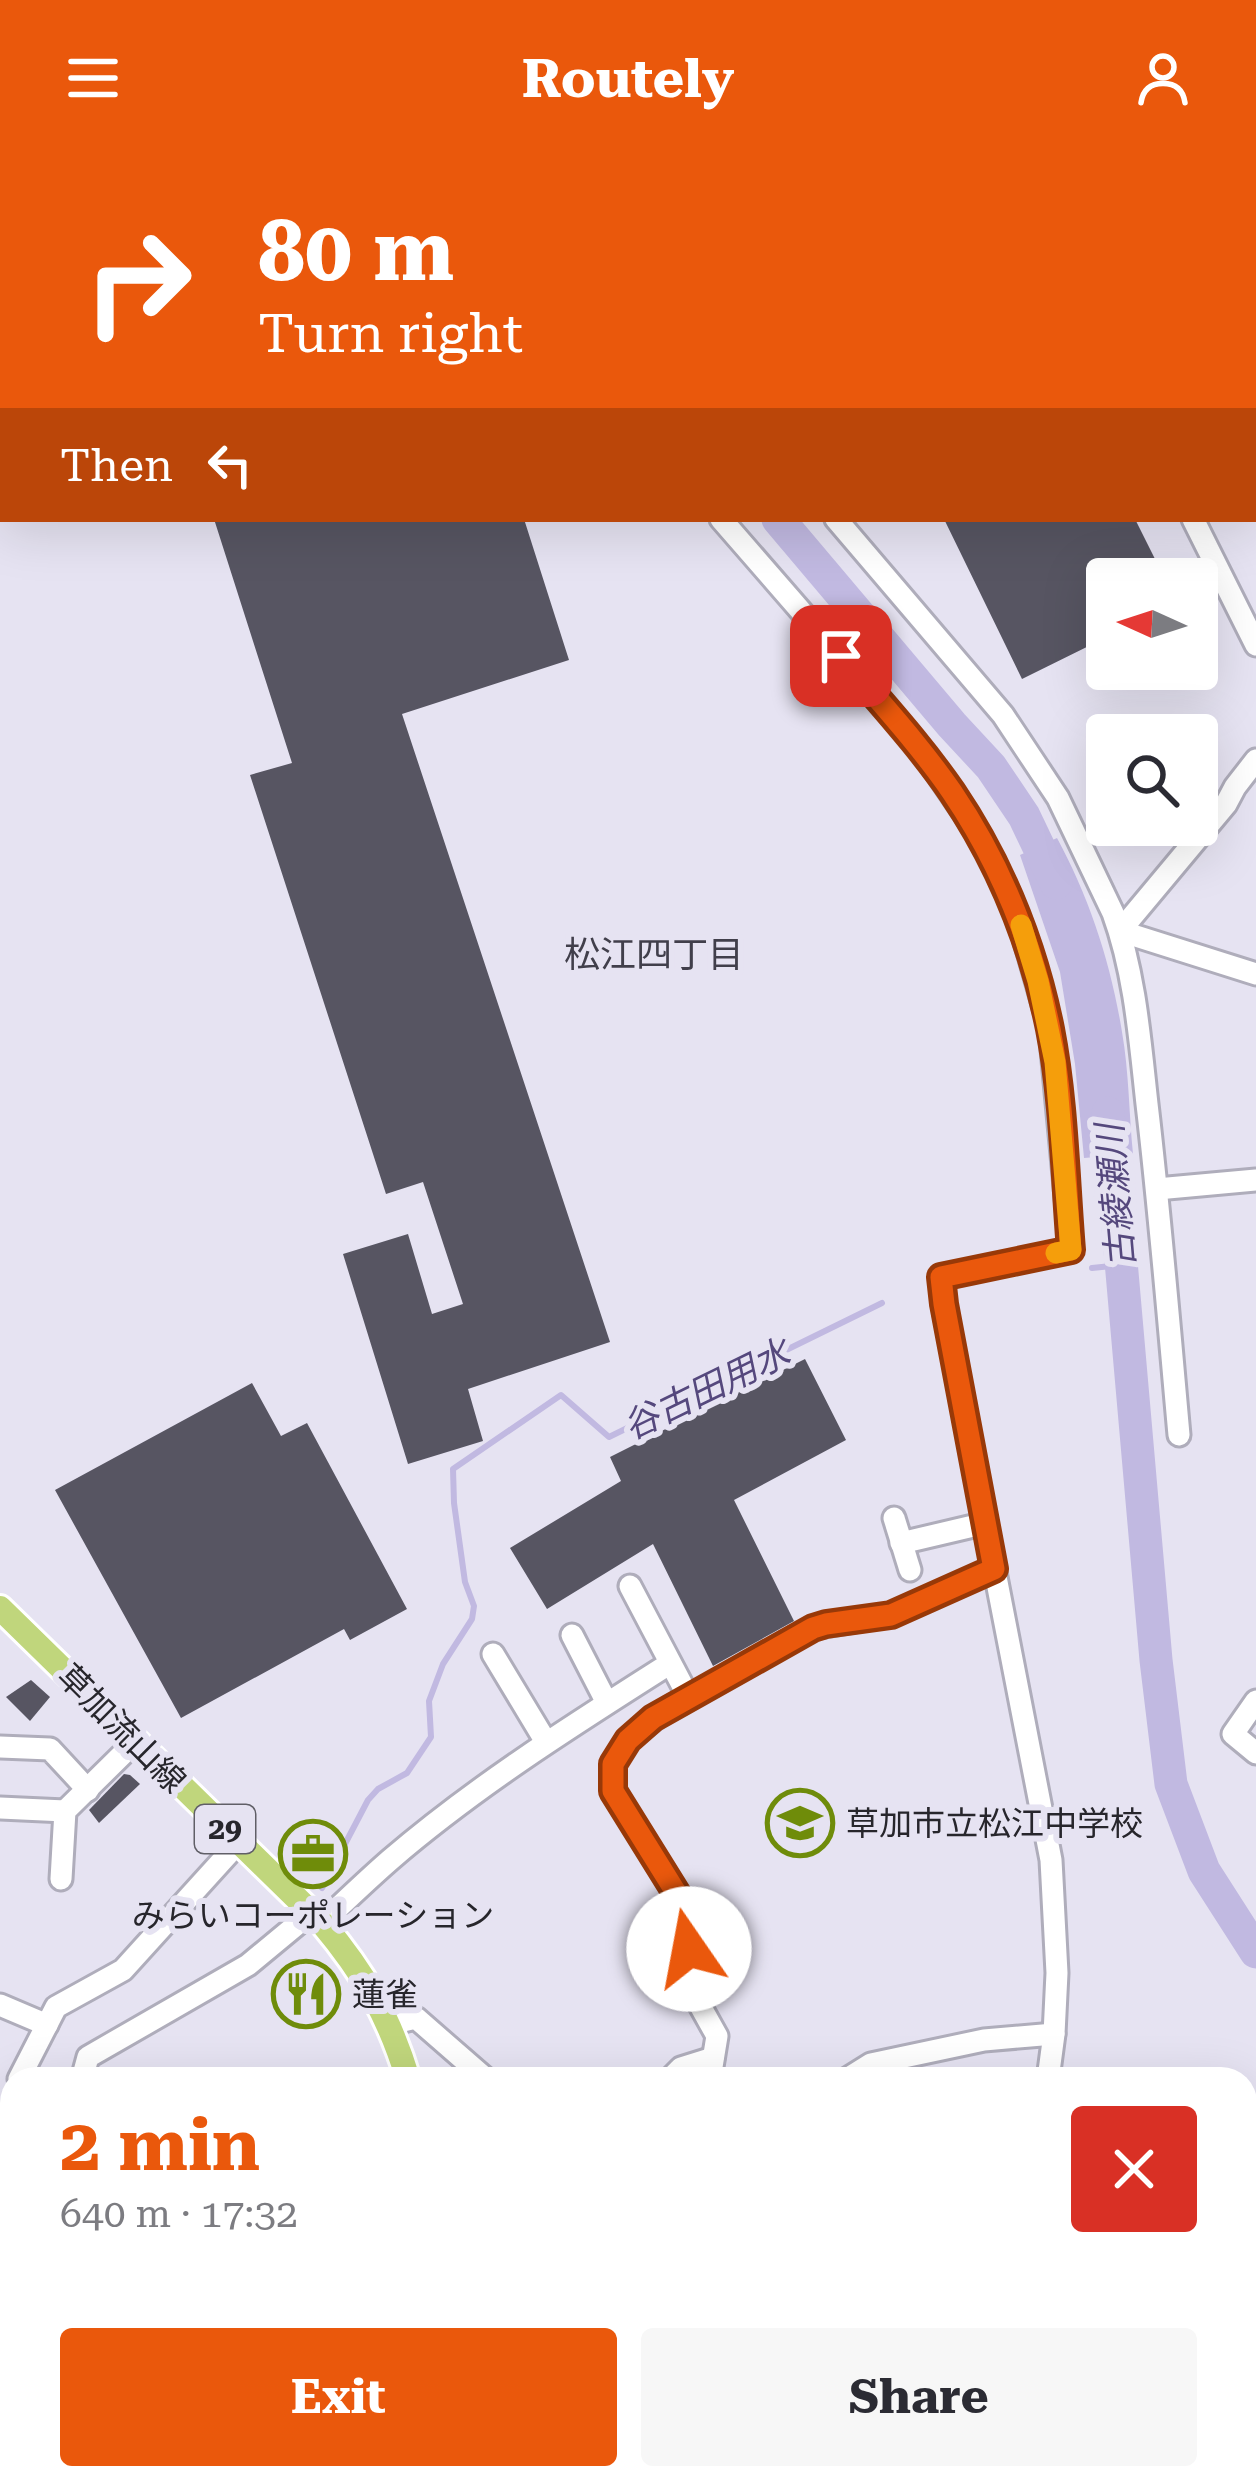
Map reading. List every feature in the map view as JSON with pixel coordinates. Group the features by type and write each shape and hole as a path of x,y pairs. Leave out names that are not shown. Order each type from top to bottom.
{"main road":[{"name":"草加流山線","path":"1,1609 317,1918 366,1980 390,2024 404,2067"}],"street":[{"path":"724,522 919,747 952,792 1000,877 1038,981 1055,1062 1071,1250 941,1277 1051,1860 1057,1973 1050,2067"},
{"path":"839,522 1003,715 1080,841 1120,931 1140,1045 1157,1189 1179,1435"},
{"path":"1194,522 1256,645"},
{"path":"1120,931 1226,804 1256,760"},
{"path":"1120,931 1256,974"},
{"path":"1157,1189 1256,1180"},
{"path":"894,1518 910,1570"},
{"path":"902,1543 986,1523"},
{"path":"711,2067 717,2036 688,1984 690,1915 613,1791 613,1764 628,1740 653,1718 813,1628 891,1615 994,1569"},
{"path":"630,1586 689,1698"},
{"path":"572,1635 607,1703"},
{"path":"493,1654 546,1742"},
{"path":"85,2067 88,2057 248,1965 317,1918 546,1742 668,1664"},
{"path":"1256,1701 1232,1734 1256,1753"},
{"path":"61,1879 65,1811 135,1742"},
{"path":"0,1747 50,1749 88,1790"},
{"path":"0,1808 65,1811"},
{"path":"25,2067 56,2008 123,1970 239,1842"},
{"path":"0,2005 47,2025"},
{"path":"390,2024 416,2018 471,2067"},
{"path":"868,2067 984,2040 1054,2034"}],"shaded area":[{"path":"1057,838 1089,908 1112,982 1124,1047 1133,1154 1084,1158 1060,972 1020,855"}],"building":[{"path":"215,522 525,522 569,660 402,714 610,1342 468,1389 483,1441 408,1464 343,1254 408,1234 432,1314 463,1304 423,1182 386,1194 250,775 292,763"},
{"path":"945,522 1136,522 1154,558 1086,558 1086,647 1022,679"},
{"path":"805,1359 846,1440 734,1500 794,1621 713,1666 653,1544 547,1609 510,1548 621,1481 610,1457"},
{"path":"252,1383 281,1436 307,1423 407,1609 350,1640 344,1629 181,1718 55,1490"},
{"path":"31,1680 50,1697 30,1721 6,1697"},
{"path":"124,1774 140,1784 99,1823 89,1810"},
{"path":"318,1970 330,1985 295,2018 281,2002"}],"waterway":[{"name":"古綾瀬川","path":"781,522 991,767 1024,816 1056,883"},
{"name":"古綾瀬川","path":"1108,1113 1171,1784 1204,1871 1256,1952"},
{"name":"谷古田用水","path":"1092,1268 1121,1265"},
{"name":"谷古田用水","path":"322,1888 368,1800 407,1773 431,1737 429,1701 443,1664 472,1619 474,1606 465,1582 453,1469 561,1395 609,1437 882,1303"}],"slow traffic":[{"path":"1021,925 1055,1062 1071,1250 1056,1253"}],"place":[{"name":"草加市立松江中学校","path":"800,1823"},
{"name":"みらいコーポレーション","path":"313,1854"},
{"name":"蓮雀","path":"306,1994"}],"district":[{"name":"松江四丁目","path":"654,954"}],"route":[{"path":"689,1949 690,1915 613,1791 613,1764 619,1753 628,1740 670,1707 813,1628 891,1615 994,1569 941,1277 1071,1250 1050,1030 1020,924 1000,877 952,792 841,656"}]}
